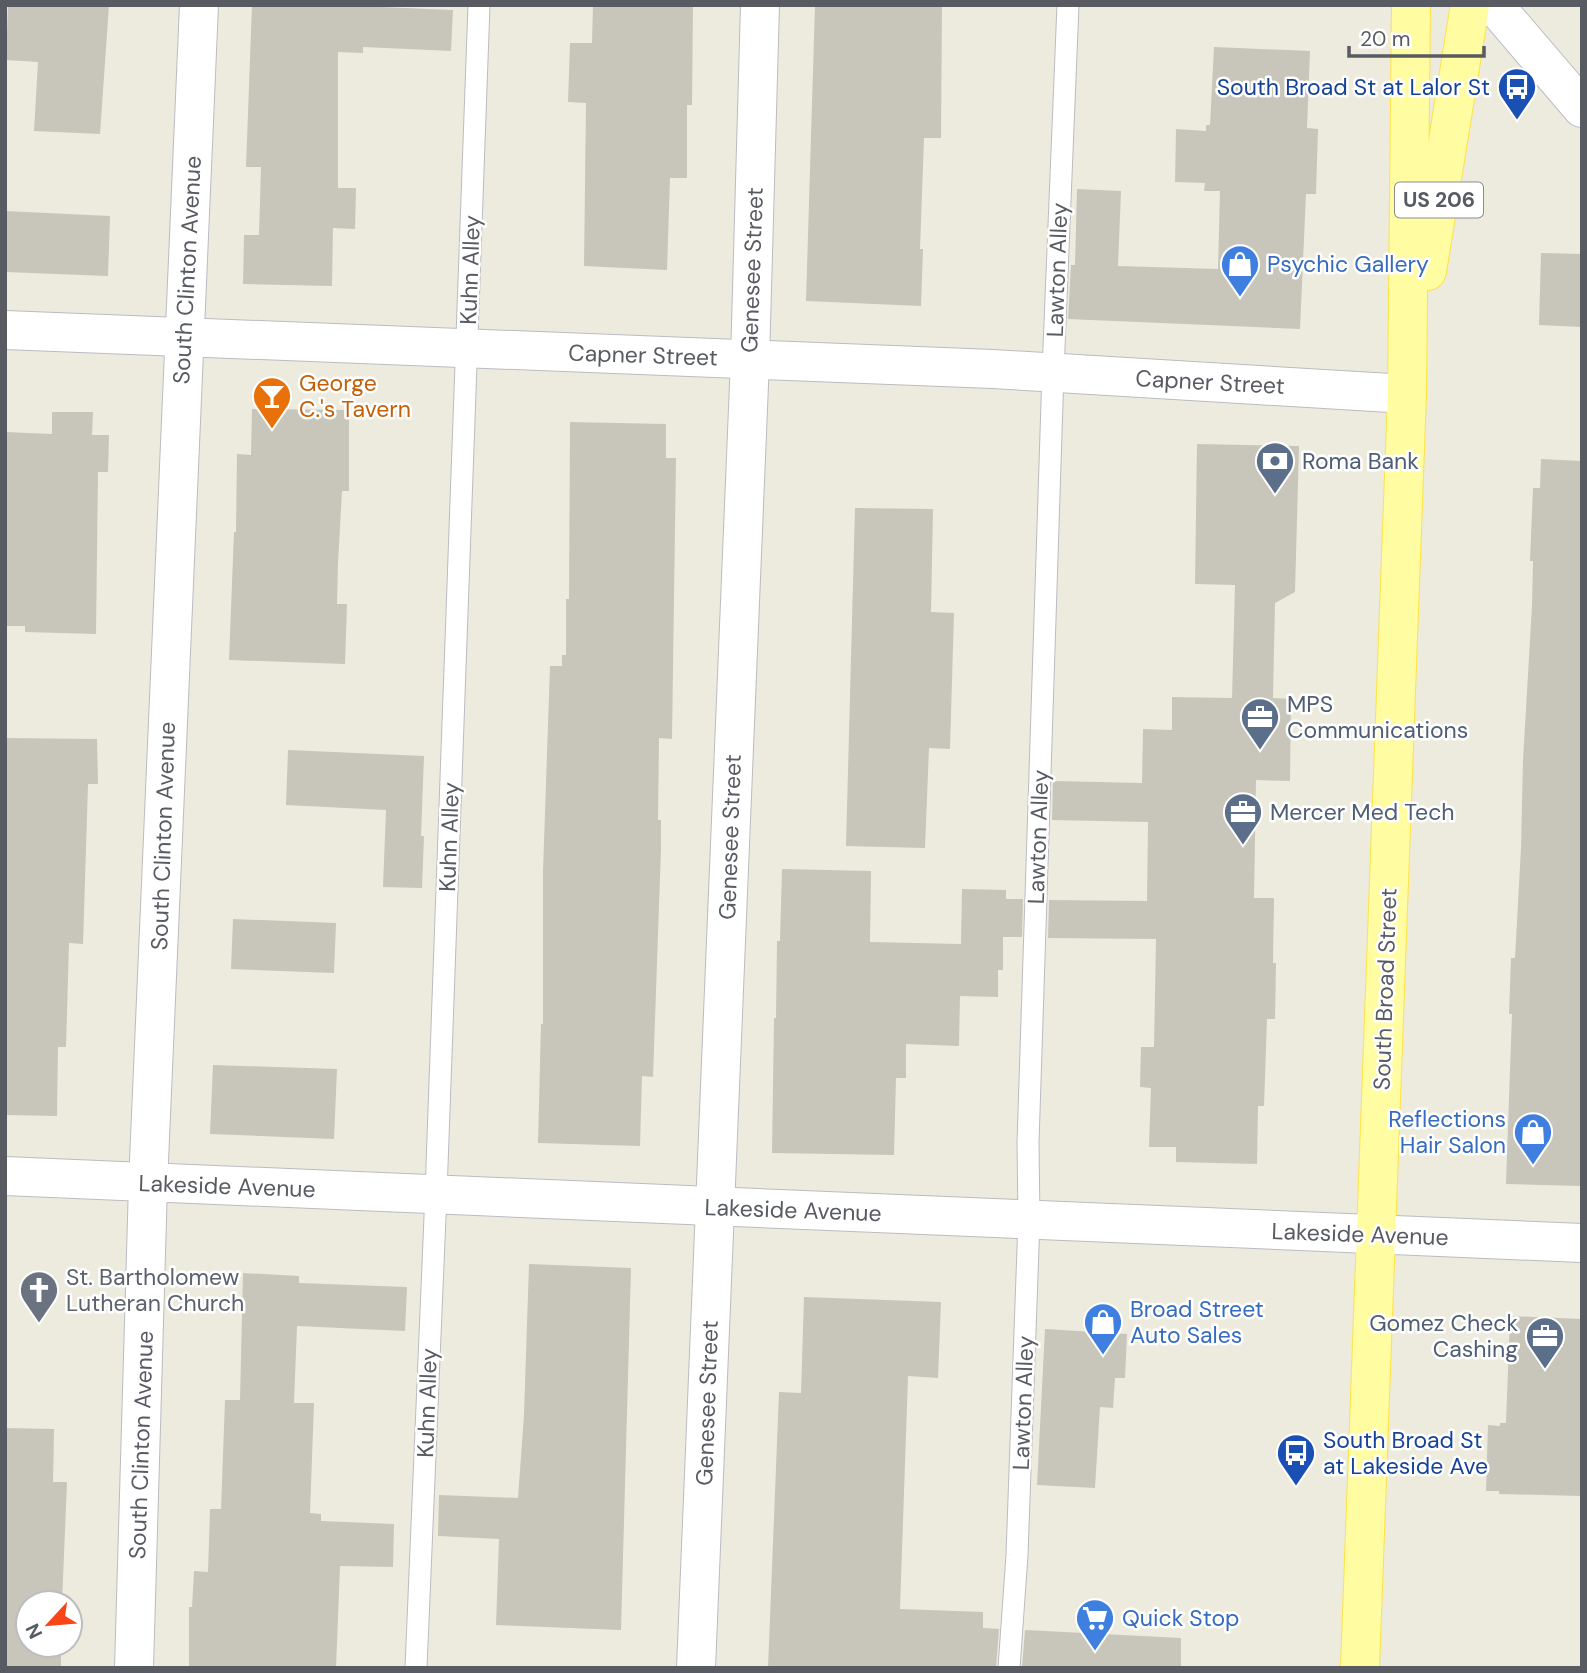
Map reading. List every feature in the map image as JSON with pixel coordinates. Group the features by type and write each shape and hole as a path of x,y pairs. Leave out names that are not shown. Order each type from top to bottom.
{"main road":[{"name":"South Broad Street","path":"1360,1668 1407,394 1411,5"},
{"name":"South Broad Street","path":"1407,394 1471,5"}],"street":[{"name":"South Clinton Avenue","path":"134,1668 148,1184 199,5"},
{"name":"Genesee Street","path":"696,1668 750,360 760,5"},
{"path":"1494,5 1582,108"},
{"name":"Capner Street","path":"5,330 1053,372 1407,394"},
{"name":"Lakeside Avenue","path":"5,1176 1582,1243"}],"lane":[{"name":"Kuhn Alley","path":"416,1668 479,5"},
{"name":"Lawton Alley","path":"1009,1668 1017,1555 1029,1220 1028,1130 1068,5"}],"building":[{"path":"8,5 109,5 100,134 34,131 38,62 6,60"},
{"path":"252,5 453,10 451,51 363,47 363,53 338,52 338,188 356,188 355,229 333,228 332,286 243,284 244,235 259,235 261,167 246,167"},
{"path":"593,5 693,5 692,105 687,105 687,178 670,178 667,270 584,266 586,103 568,102 570,43 592,43"},
{"path":"815,5 942,5 941,138 924,138 921,306 806,301"},
{"path":"1214,47 1310,51 1307,128 1318,129 1316,194 1306,194 1300,329 1068,319 1071,265 1075,265 1077,189 1121,191 1118,266 1218,269 1220,191 1204,191 1205,183 1175,182 1176,129 1206,131 1206,125 1210,125"},
{"path":"5,211 110,216 108,276 5,272"},
{"path":"1541,253 1582,254 1582,327 1539,325"},
{"path":"252,409 349,410 349,491 342,491 337,604 347,604 345,664 229,660 237,454 251,455"},
{"path":"52,412 93,412 92,435 109,435 108,472 98,472 96,634 25,632 25,626 5,626 5,432 52,434"},
{"path":"570,422 666,424 666,458 676,458 672,739 659,738 658,820 661,820 661,849 653,1077 642,1076 640,1146 538,1143 550,666 562,666 562,655 566,655"},
{"path":"1197,444 1299,446 1295,592 1275,603 1273,698 1291,699 1290,781 1256,780 1254,898 1274,898 1273,963 1276,963 1275,1019 1267,1019 1264,1106 1258,1106 1257,1164 1176,1162 1176,1147 1149,1147 1151,1088 1140,1087 1141,1047 1154,1047 1156,939 1048,938 1049,900 1147,901 1148,822 1052,820 1053,781 1142,783 1143,729 1172,730 1172,697 1232,698 1235,585 1195,584"},
{"path":"1541,459 1582,461 1582,1186 1506,1184 1512,1014 1509,1014 1511,958 1515,958 1521,848 1532,606 1533,561 1530,561 1533,488 1540,488"},
{"path":"855,508 933,509 931,612 954,613 950,749 929,748 925,848 846,846"},
{"path":"5,738 97,739 98,784 88,784 83,944 69,943 66,1047 58,1047 57,1116 5,1115"},
{"path":"288,750 424,756 422,888 383,887 386,810 286,805"},
{"path":"782,869 871,871 870,942 961,944 962,889 1006,890 1006,899 1023,899 1022,937 1003,937 1003,970 998,970 998,997 960,996 959,1046 906,1044 906,1078 896,1078 894,1155 772,1153 774,1018"},
{"path":"233,919 336,923 334,973 231,969"},
{"path":"213,1065 337,1069 334,1139 210,1134"},
{"path":"529,1264 631,1268 621,1630 496,1625 499,1539 438,1536 439,1495 518,1498"},
{"path":"243,1273 299,1276 299,1283 407,1287 405,1331 297,1326 294,1403 314,1403 310,1513 321,1514 321,1521 394,1524 393,1567 340,1566 336,1668 189,1668 189,1607 192,1607 194,1571 208,1572 210,1509 221,1509 225,1400 240,1400"},
{"path":"804,1297 941,1302 938,1378 908,1376 900,1609 983,1612 983,1628 999,1629 996,1668 768,1668 779,1392 801,1393"},
{"path":"1510,1316 1582,1319 1582,1496 1499,1494 1499,1491 1486,1491 1488,1425 1500,1426 1500,1423 1506,1423"},
{"path":"1045,1329 1127,1334 1125,1378 1115,1378 1113,1408 1100,1407 1095,1488 1037,1485"},
{"path":"5,1428 54,1429 53,1482 67,1482 63,1589 14,1589 14,1659 61,1659 61,1668 5,1668"},
{"name":"Quick Stop","path":"1025,1630 1181,1638 1181,1668 1022,1668"}],"place":[{"name":"South Broad St at Lalor St","path":"1517,121"},
{"name":"Psychic Gallery","path":"1240,298"},
{"name":"George C.'s Tavern","path":"272,430"},
{"name":"Roma Bank","path":"1275,495"},
{"name":"MPS Communications","path":"1260,751"},
{"name":"Mercer Med Tech","path":"1243,846"},
{"name":"Reflections Hair Salon","path":"1533,1166"},
{"name":"St. Bartholomew Lutheran Church","path":"39,1324"},
{"name":"Broad Street Auto Sales","path":"1103,1356"},
{"name":"Gomez Check Cashing","path":"1545,1370"},
{"name":"South Broad St at Lakeside Ave","path":"1296,1487"},
{"name":"Quick Stop","path":"1095,1652"}]}
